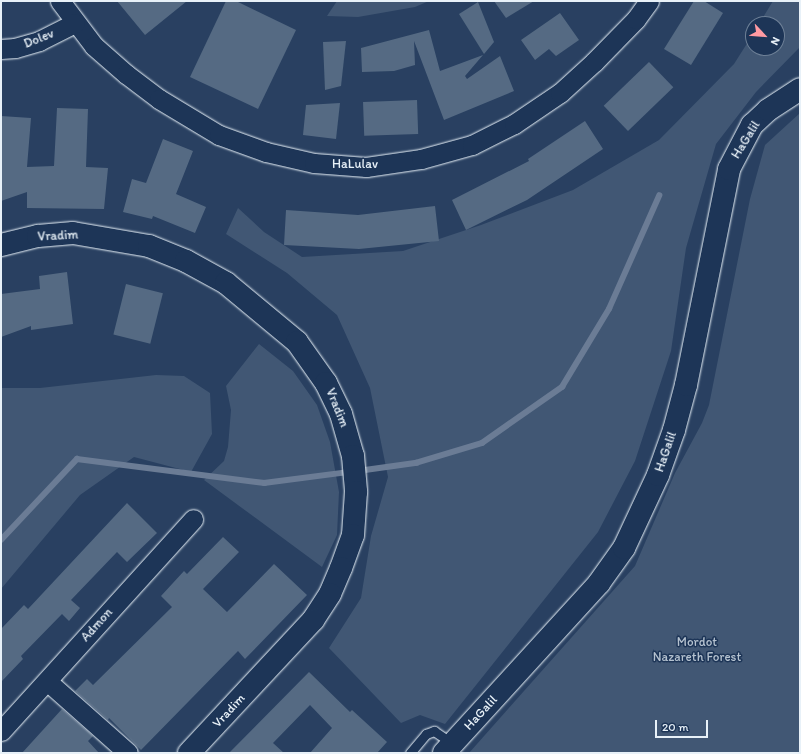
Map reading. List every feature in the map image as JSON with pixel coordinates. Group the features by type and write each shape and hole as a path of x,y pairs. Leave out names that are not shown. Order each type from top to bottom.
{"street":[{"name":"HaLulav","path":"60,1 75,23 94,46 126,74 160,99 219,134 266,152 314,163 366,167 421,159 472,145 514,124 560,93 594,62 636,19 649,1"},
{"name":"Dolev","path":"1,48 15,48 39,41 75,23"},
{"name":"HaGalil","path":"448,748 599,583 624,548 658,475 682,400 729,169 752,125 781,101 800,82"},
{"name":"HaGalil","path":"781,101 800,89"},
{"name":"Vradim","path":"1,244 38,236 73,233 108,237 148,246 186,261 226,283 297,342 326,383 341,414 353,456 356,492 353,535 339,575 330,594 313,620 189,753"},
{"name":"Admon","path":"1,731 193,519"},
{"path":"47,681 128,753"}],"lane":[{"path":"410,753 426,734 434,731 448,748"}],"green space":[{"path":"337,1 429,1 415,7 358,17 327,16"},
{"path":"773,1 800,1 800,47 756,92 716,144 686,248 671,351 635,461 598,532 445,724 420,715 401,723 329,648 361,598 371,536 388,477 370,388 337,315 287,273 226,234 238,208 264,232 302,257 403,251 481,225 573,190 659,140 734,64 745,47 745,56 785,56 785,16 764,16"},
{"name":"Mordot Nazareth Forest","path":"800,113 800,753 469,753 635,566 675,473 702,423 709,405 750,199 765,145"},
{"path":"259,344 293,371 317,405 330,442 339,492 337,535 322,567 204,480 224,461 228,447 231,410 226,386"},
{"path":"156,375 184,376 210,393 212,434 191,472 134,457 80,495 1,589 1,388 40,388"}],"building":[{"path":"117,1 187,1 145,35"},
{"path":"226,1 236,1 296,30 258,109 190,77"},
{"path":"494,1 534,1 506,18"},
{"path":"694,1 704,1 723,13 691,65 664,49"},
{"path":"478,2 494,42 484,54 459,14"},
{"path":"560,13 579,40 556,56 549,49 535,60 521,40"},
{"path":"429,30 440,71 483,55 465,76 467,79 500,56 514,91 444,120 414,41 415,65 394,71 362,72 361,48"},
{"path":"346,41 341,86 325,90 323,42"},
{"path":"649,62 673,87 628,131 604,106"},
{"path":"417,100 418,134 364,136 363,102"},
{"path":"340,103 336,139 303,135 306,105"},
{"path":"57,108 88,109 86,167 108,168 104,209 27,208 27,192 1,201 1,116 31,118 27,167 54,166"},
{"path":"585,121 603,149 527,200 466,230 452,200 529,161 528,159"},
{"path":"163,139 193,151 176,194 206,207 195,233 153,216 152,219 123,212 132,179 146,183"},
{"path":"435,206 439,241 359,249 284,245 286,210 358,215"},
{"path":"67,272 73,324 31,330 31,326 1,337 1,294 40,289 39,276"},
{"path":"126,284 163,293 150,344 113,334"},
{"path":"127,503 157,533 127,562 117,552 71,600 80,608 69,621 62,614 21,656 23,659 1,682 1,629 24,605 28,609"},
{"path":"223,537 239,552 203,589 227,612 274,564 307,595 245,659 238,651 141,750 109,718 108,720 75,691 87,679 93,685 172,607 161,596 184,571 187,574"},
{"path":"309,672 350,712 352,710 387,742 377,753 310,753 332,728 310,705 273,743 284,753 229,753"},
{"path":"62,709 93,736 88,741 99,753 22,753"}],"waterway":[{"path":"358,471 416,463 482,443 562,387 609,309 659,196"},
{"path":"1,540 77,459 264,483 349,472"}]}
